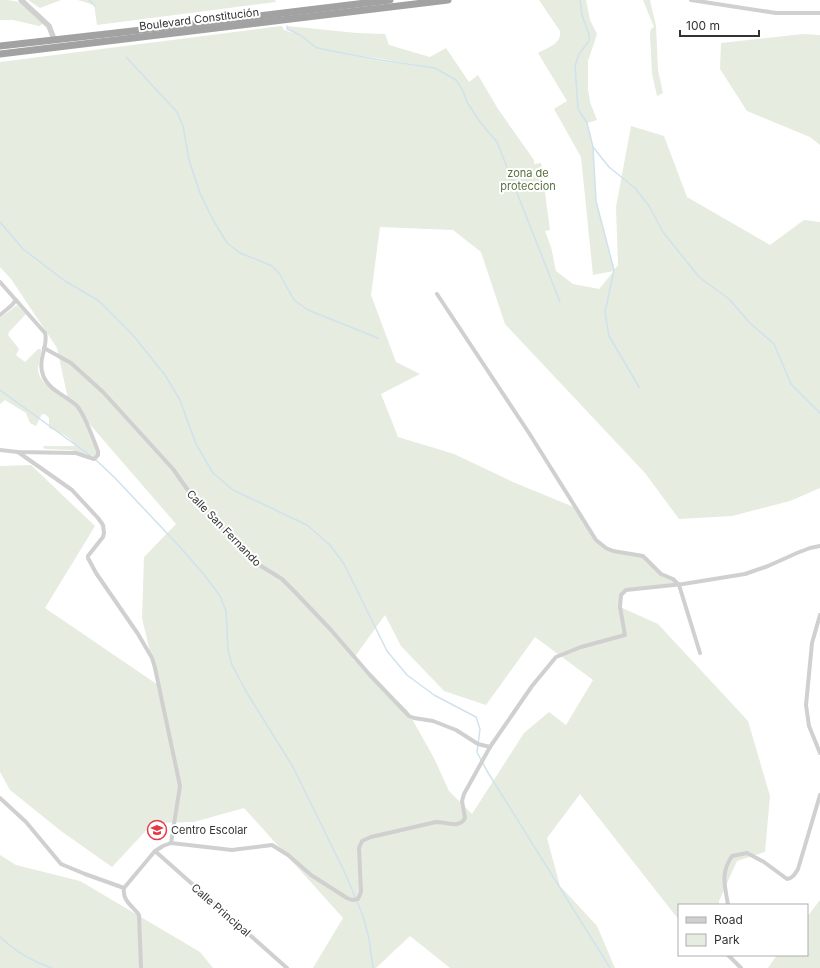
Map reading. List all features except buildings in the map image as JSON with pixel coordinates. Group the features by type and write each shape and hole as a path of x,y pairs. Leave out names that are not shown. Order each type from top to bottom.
{"highway":[{"name":"Boulevard Constitución","path":"0,46 390,0"},
{"name":"Boulevard Constitución","path":"0,54 448,0"}],"street":[{"path":"21,0 49,26 54,39"},
{"path":"691,0 776,13 820,13"},
{"path":"0,282 45,333 46,340 41,366 44,377 52,387 78,406 98,451 98,455 94,459 76,453 18,452 0,450"},
{"path":"437,294 529,433 596,540 606,548 613,551 643,556 658,571 673,579 679,585 700,653"},
{"path":"0,315 16,300"},
{"name":"Calle San Fernando","path":"44,348 71,363 103,392 173,469 194,499 256,563 282,579 295,592 409,716 433,721 456,730 478,744 490,746"},
{"path":"18,452 72,490 103,525 104,533 88,558 96,573 138,634 152,658 155,668 180,786 172,843"},
{"path":"141,968 139,915 126,899 124,888 155,851 172,843 232,850 272,845 288,855 311,875 341,895 355,900 359,897 361,892 359,848 362,841 371,837 436,822 456,825 463,822 465,818 462,801 464,794 490,746 532,686 556,657 581,647 625,635 620,607 621,595 626,590 679,585 745,574 768,566 796,552 820,546"},
{"path":"820,615 812,643 806,705 809,726 820,753"},
{"path":"728,904 724,874 726,865 732,856 747,853 764,862 787,879 791,878 795,874 798,869 820,795"},
{"path":"0,798 26,822 61,864 124,888"},
{"name":"Calle Principal","path":"155,851 287,968"},
{"path":"729,956 741,968"}],"green space":[{"path":"0,0 15,1 25,5 43,24 39,26 13,20 0,20"},
{"path":"28,0 61,0 40,8"},
{"path":"78,0 275,0 276,2 97,25 94,5"},
{"name":"zona de proteccion","path":"539,0 586,0 590,20 597,34 588,61 588,89 590,102 597,120 587,123 593,147 596,201 614,270 618,265 616,207 631,126 664,136 687,197 770,245 804,220 820,222 820,488 790,501 732,516 679,519 645,473 505,324 481,252 453,230 380,227 371,295 396,362 420,374 381,394 398,437 454,454 513,482 576,508 596,540 606,548 643,556 648,562 679,585 626,590 621,595 620,607 658,624 748,721 770,796 765,852 737,861 719,904 678,904 678,919 580,794 547,838 560,886 597,926 615,968 450,968 410,936 376,968 313,968 343,918 244,808 194,822 153,823 112,867 61,831 10,790 0,772 0,466 31,465 95,526 45,608 158,685 142,618 144,557 176,524 80,413 97,453 94,456 71,450 43,448 44,446 75,446 67,437 49,428 49,418 45,414 42,414 36,426 30,423 26,413 5,400 0,404 0,318 17,305 26,314 8,335 19,349 16,355 25,362 38,349 41,349 38,368 41,379 49,387 68,399 57,348 11,279 0,267 0,62 282,26 284,30 296,34 287,29 287,26 357,33 385,34 389,45 430,57 446,48 469,82 478,75 498,109 534,160 534,164 541,163 550,230 545,231 551,247 556,271 573,284 599,289 614,271 593,275 581,157 554,109 567,101 538,53 553,45 559,39 560,31","holes":["334,51 435,68 380,61","385,615 401,646 444,691 486,705 535,637 593,680 566,725 549,712 524,733 472,814 449,791 434,758 407,710 353,659"]},
{"path":"643,0 650,0 656,26 658,70 663,93 657,96 652,73 650,33 651,29 654,27"},
{"path":"803,34 820,35 820,145 810,137 747,111 720,69 721,43"},
{"path":"0,855 16,865 80,881 200,952 213,968 0,968"},
{"path":"820,900 820,968 768,968 776,956 808,956 808,916"}],"waterway":[{"path":"89,0 95,6"},
{"path":"580,0 582,15 589,35 589,41 579,54 575,66 578,109 587,123 593,147 596,201 614,270 605,312 609,336 639,387"},
{"path":"287,26 287,29 300,35 317,48 380,60 435,68 456,80 463,91 467,102 480,122 497,142 560,302"},
{"path":"126,57 177,112 183,126 189,160 200,193 212,218 227,243 240,253 272,266 279,273 294,300 308,310 378,338"},
{"path":"593,147 609,167 635,188 649,206 663,232 699,277 729,299 750,323 774,344 791,384 820,413"},
{"path":"0,222 23,249 65,281 99,301 132,334 165,375 180,400 196,444 213,473 233,490 307,525 330,545 344,564 387,651 407,675 434,695 476,717 480,729 477,752 487,771 610,968"},
{"path":"0,390 91,456"},
{"path":"96,460 180,547 220,596 226,611 228,650 232,665 247,693 293,767 345,873 363,916 369,939 373,968"},
{"path":"0,937 24,956 52,968"}],"place":[{"name":"Centro Escolar","path":"157,830"}]}
